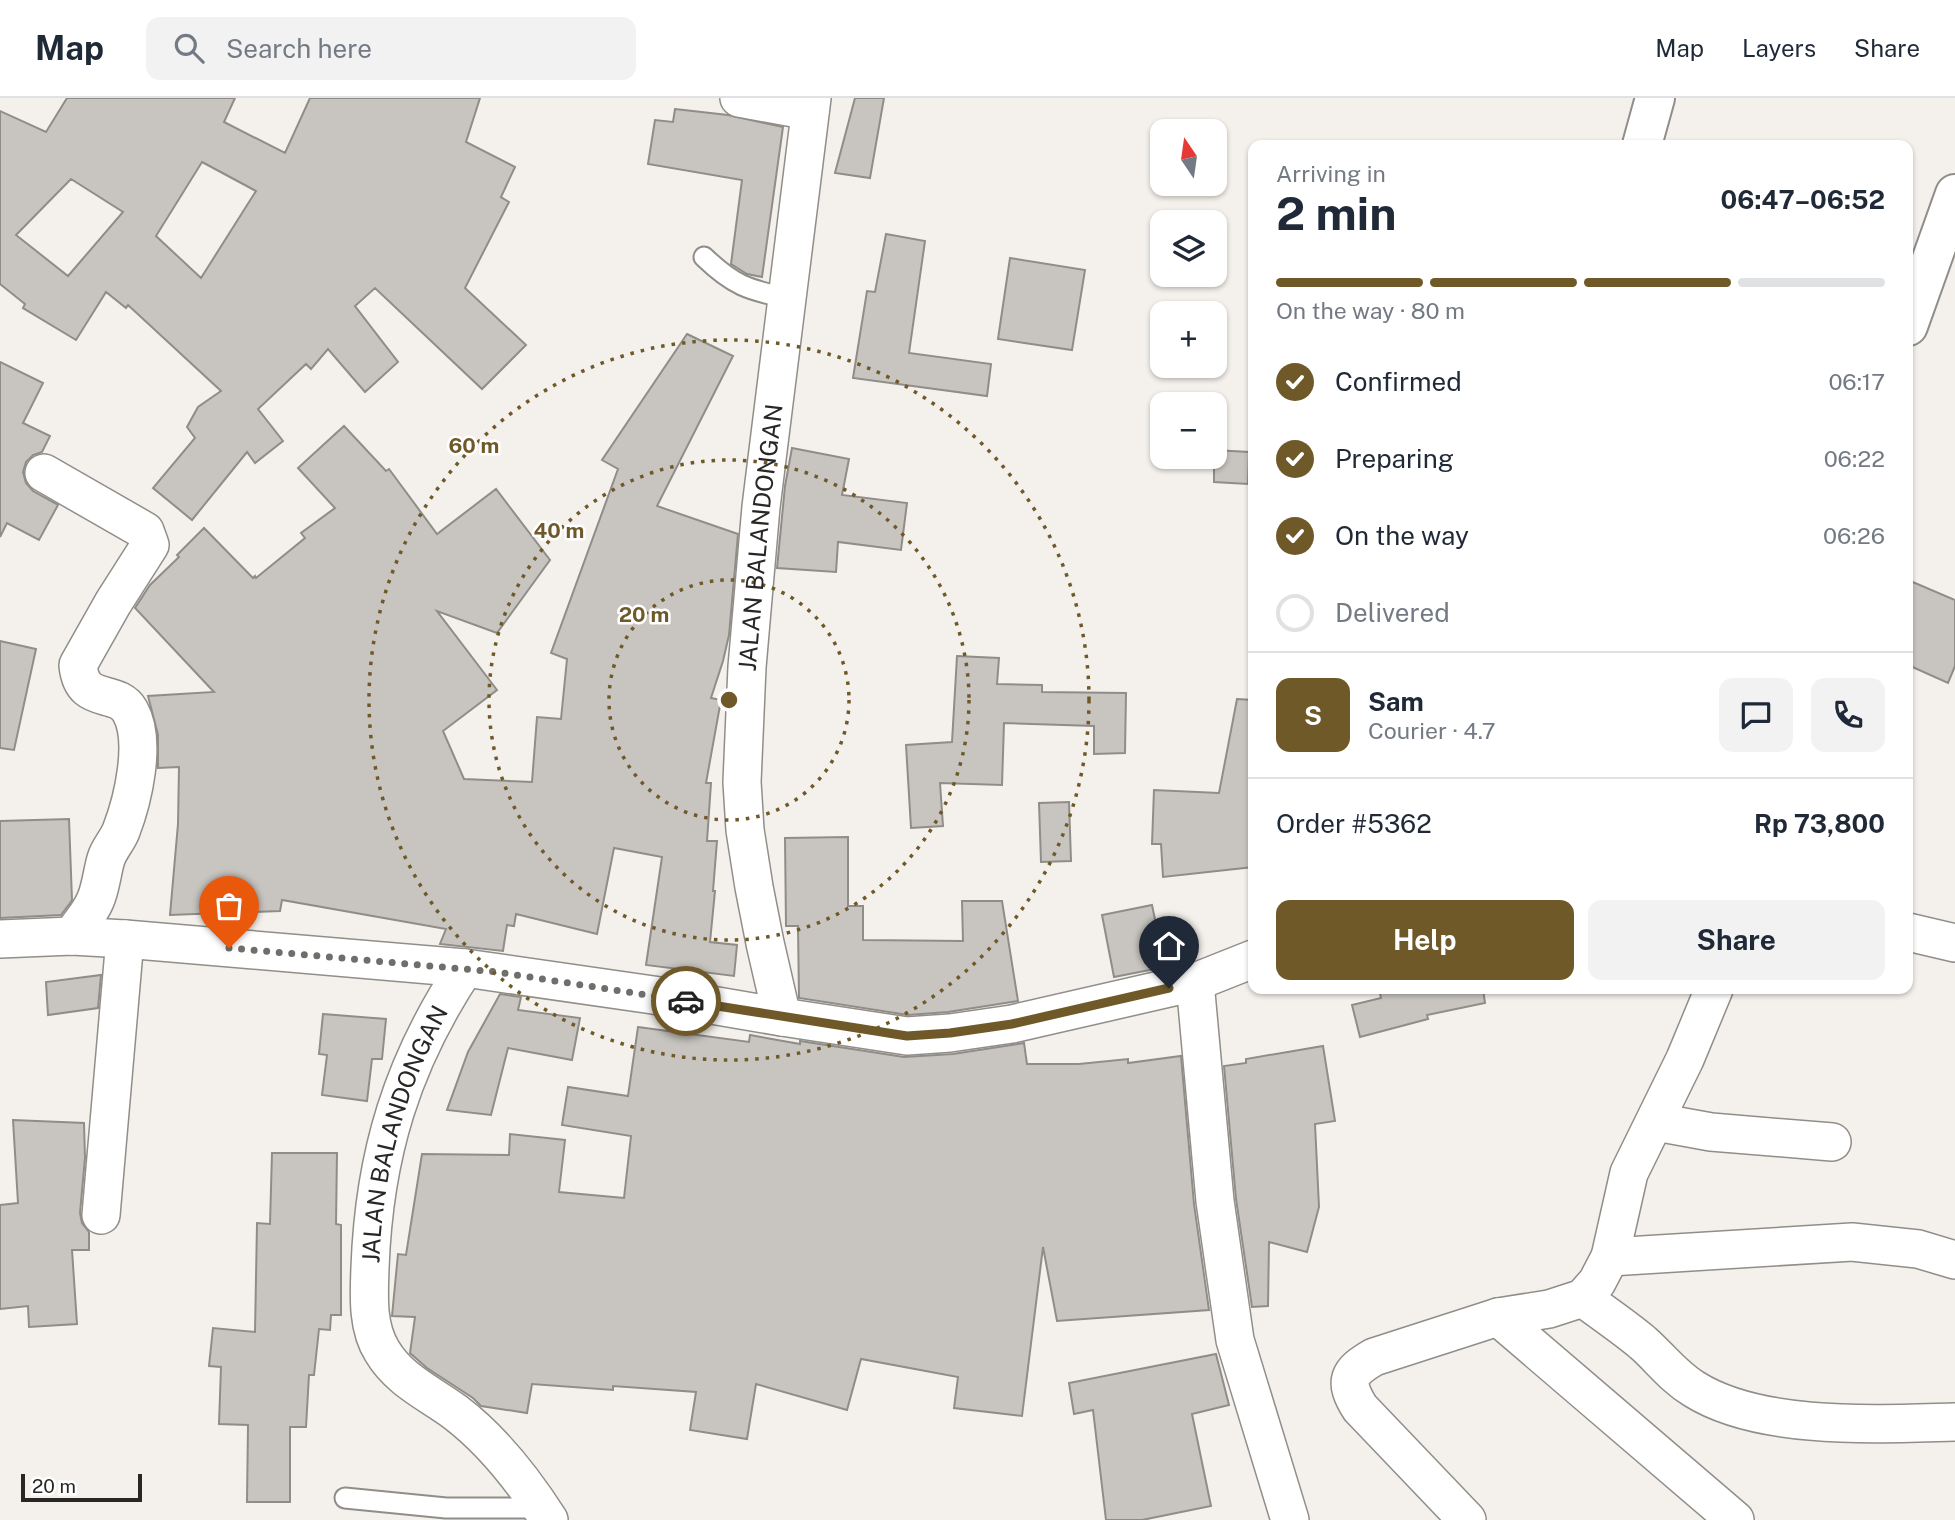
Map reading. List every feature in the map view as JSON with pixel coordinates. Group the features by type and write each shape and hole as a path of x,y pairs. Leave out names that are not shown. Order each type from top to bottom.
{"street":[{"path":"739,98 811,105"},
{"path":"1643,140 1655,98"},
{"name":"JALAN BALANDONGAN","path":"782,1017 756,898 745,830 742,782 747,667 761,507 811,105"},
{"path":"1913,313 1955,194"},
{"path":"44,472 145,531 150,545 78,665 81,683 87,689 125,705 129,710 136,734 138,765 133,796 120,833 107,857 95,902 72,936"},
{"path":"1913,933 1955,943"},
{"path":"0,939 72,936 125,939 465,968 907,1036 1012,1024 1195,982 1248,961"},
{"path":"101,1215 125,939"},
{"name":"JALAN BALANDONGAN","path":"465,968 428,1031 394,1110 381,1160 374,1214 371,1319 382,1351 404,1378 456,1413 496,1451 545,1514"},
{"path":"1195,982 1215,1201 1235,1340 1290,1520"},
{"path":"1467,1520 1360,1408 1349,1386 1350,1379 1361,1365 1374,1357 1498,1317 1549,1309 1583,1298 1597,1282 1610,1257 1629,1173 1656,1122 1712,994"},
{"path":"1656,1122 1711,1132 1832,1142"},
{"path":"1610,1257 1852,1242 1918,1249 1955,1260"},
{"path":"1583,1298 1642,1343 1693,1389 1726,1405 1769,1416 1861,1424 1955,1422"},
{"path":"1498,1317 1735,1520"}],"lane":[{"path":"704,257 724,276 743,287 787,298"},
{"path":"345,1498 545,1514"}],"building":[{"path":"67,98 235,98 224,122 285,153 310,98 480,98 466,142 515,167 501,197 509,202 465,288 526,345 482,389 375,288 355,306 398,362 365,392 328,349 311,369 306,364 258,409 283,441 255,463 247,452 192,520 153,488 195,438 187,427 198,407 221,391 128,305 126,308 106,292 76,340 23,308 25,304 0,284 0,111 46,132","holes":["202,162 256,191 201,278 156,236","71,179 123,212 68,276 16,235"]},
{"path":"855,98 884,98 870,178 835,173"},
{"path":"675,109 728,115 783,127 762,277 747,274 731,264 742,180 648,164 655,120 673,122"},
{"path":"886,234 925,241 909,353 991,364 987,396 853,378 867,291 875,292"},
{"path":"1010,258 1085,270 1072,350 998,339"},
{"path":"687,334 733,356 657,506 738,534 729,635 711,698 721,700 706,783 711,783 707,841 717,841 710,942 737,945 734,976 646,965 662,857 614,848 597,934 516,914 514,926 507,925 503,951 440,944 446,929 282,900 280,911 170,915 178,824 179,767 158,768 158,735 148,696 214,692 135,608 150,585 204,528 253,578 305,538 301,533 335,508 298,468 344,426 386,471 389,469 437,534 496,489 550,560 497,633 437,611 497,690 443,731 464,779 532,782 537,717 561,719 567,659 551,653 618,469 602,460"},
{"path":"0,362 43,383 23,423 50,436 42,452 33,455 26,462 23,472 26,483 33,491 58,505 39,540 7,523 0,537"},
{"path":"792,448 849,459 842,495 907,503 901,550 838,542 836,572 777,568 785,486"},
{"path":"1227,451 1248,452 1248,484 1214,482 1214,469 1227,469"},
{"path":"1913,582 1955,600 1955,666 1948,683 1913,667"},
{"path":"0,641 36,649 14,750 0,748"},
{"path":"957,656 999,658 997,684 1042,685 1042,692 1126,693 1125,753 1094,754 1094,726 1004,723 1002,785 940,783 943,826 911,828 906,745 952,742"},
{"path":"1237,699 1248,700 1248,868 1163,877 1161,844 1152,844 1154,790 1219,793"},
{"path":"1069,802 1071,861 1041,862 1039,803"},
{"path":"69,819 70,903 61,915 0,918 0,821"},
{"path":"848,837 848,906 863,906 863,940 963,941 962,901 1002,901 1018,1001 908,1015 799,998 798,926 786,926 785,838"},
{"path":"1152,905 1165,967 1114,977 1102,915"},
{"path":"101,975 98,1008 48,1015 46,982"},
{"path":"500,994 521,997 518,1010 580,1018 572,1060 508,1048 491,1115 447,1110 468,1052"},
{"path":"1380,994 1484,994 1485,1003 1427,1015 1428,1019 1360,1037 1352,1005 1381,998"},
{"path":"323,1014 386,1019 382,1059 372,1059 367,1101 322,1095 327,1055 319,1054"},
{"path":"638,1027 749,1042 750,1035 904,1057 953,1054 1024,1043 1027,1064 1079,1064 1128,1059 1128,1063 1181,1056 1194,1204 1209,1310 1057,1321 1043,1247 1022,1416 954,1408 958,1377 861,1359 847,1410 756,1384 747,1439 690,1430 696,1392 532,1384 527,1413 481,1406 410,1353 415,1317 392,1316 398,1254 406,1255 422,1154 509,1155 510,1134 565,1140 559,1192 624,1198 631,1136 562,1125 568,1087 628,1096"},
{"path":"1323,1046 1335,1121 1315,1124 1319,1207 1307,1252 1269,1242 1268,1306 1252,1307 1236,1199 1224,1066 1246,1063 1246,1059"},
{"path":"13,1120 84,1123 85,1158 80,1213 82,1223 89,1232 89,1250 72,1250 77,1324 29,1327 28,1306 0,1309 0,1205 18,1203"},
{"path":"272,1153 337,1153 336,1224 341,1225 341,1315 331,1315 330,1330 319,1329 314,1375 309,1375 306,1427 290,1427 290,1502 247,1502 248,1425 219,1424 221,1367 209,1366 213,1328 255,1332 257,1223 270,1224"},
{"path":"1216,1354 1229,1405 1192,1414 1211,1506 1142,1520 1106,1520 1093,1410 1074,1414 1069,1383"}],"way so far":[{"path":"229,948 497,972 686,1001"}],"route":[{"path":"686,1001 907,1036 1012,1024 1169,988"}]}
